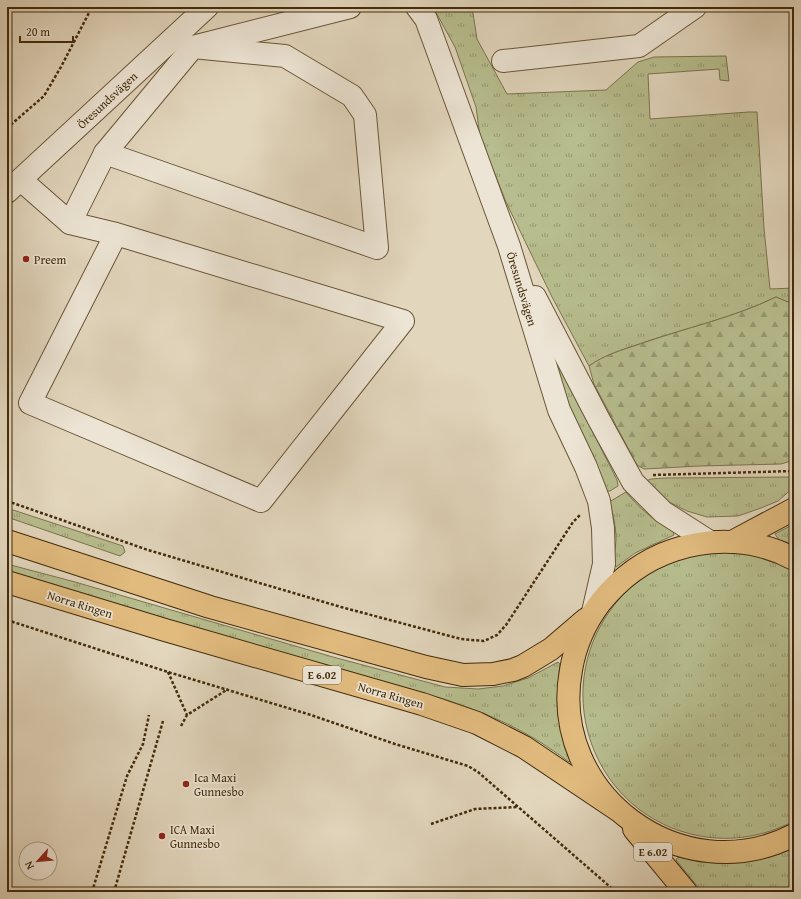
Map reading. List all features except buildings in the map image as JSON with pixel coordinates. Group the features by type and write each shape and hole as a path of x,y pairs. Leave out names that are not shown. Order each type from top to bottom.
{"main road":[{"path":"732,542 794,509"},
{"path":"7,541 210,607 426,667 463,675 493,674 513,670 523,666 551,649 592,613 608,593 624,577 643,563 664,553 686,546 710,542 732,542 759,546 784,554 794,559"},
{"name":"Norra Ringen","path":"7,582 172,632 422,704 477,723 524,747 619,812"},
{"path":"592,613 581,635 573,658 569,681 569,713 578,752 588,773 602,793 619,812 638,826 657,837 677,845 699,850 721,852 743,851 764,847 794,835"},
{"name":"E 6.02","path":"619,812 686,892"}],"street":[{"name":"Öresundsvägen","path":"14,186 207,7"},
{"path":"70,223 105,153 193,47 350,7"},
{"path":"417,7 426,19 509,246"},
{"path":"503,61 639,46 695,7"},
{"path":"105,153 377,248 365,115 352,96 285,56 193,47"},
{"path":"14,186 70,223 116,234 403,321 260,501 30,403 116,234"},
{"name":"Öresundsvägen","path":"509,246 598,418 633,482 663,512 710,542"},
{"name":"Öresundsvägen","path":"509,246 559,410 586,467 599,501 603,528 604,564 592,613"}],"path":[{"path":"7,128 44,96 92,7"},
{"path":"633,482 650,475 794,471"},
{"path":"7,501 148,550 326,603 461,639 484,641 497,635 506,625 573,522 585,510 599,501"},
{"path":"7,620 168,672 311,715 395,744 468,766 478,772 616,892"},
{"path":"168,672 187,715"},
{"path":"181,726 187,715 228,689"},
{"path":"92,892 127,776 143,744 149,715"},
{"path":"114,892 163,721"},
{"path":"431,824 475,809 519,807"}],"green space":[{"path":"433,7 472,7 477,39 507,94 606,90 638,62 654,57 726,56 729,81 720,80 719,69 648,74 650,119 757,112 764,228 770,289 794,288 794,300 788,302 776,297 726,317 656,338 620,351 589,366 552,297 506,202 480,137 476,107 455,47"},
{"path":"776,297 788,302 794,300 794,460 781,464 644,469 637,465 594,384 589,366 620,351 726,317"},
{"path":"544,343 549,345 617,480 618,486 610,491 606,491 581,440"},
{"path":"794,477 794,487 778,501 738,516 707,517 687,511 669,502 647,485 646,481 651,479 666,478"},
{"path":"626,492 647,514 659,523 673,530 674,535 635,553 616,567 614,557 616,539 615,529 609,502"},
{"path":"7,508 123,546 125,552 120,556 7,517"},
{"path":"794,524 794,544 779,540 775,534"},
{"path":"727,551 751,553 794,569 794,821 772,831 760,834 737,838 712,838 700,836 663,824 633,804 609,778 593,747 584,712 584,677 593,641 612,608 632,586 650,572 665,564 700,554"},
{"path":"7,564 75,582 333,657 445,687 478,689 503,686 528,678 558,662 560,664 558,688 561,724 572,760 569,762 539,741 509,725 444,699 181,624 7,571"},
{"path":"794,848 794,870 787,892 702,892 676,860 680,857 709,862 738,863 766,858"}],"place":[{"name":"Preem","path":"26,259"},
{"name":"Ica Maxi Gunnesbo","path":"186,784"},
{"name":"ICA Maxi Gunnesbo","path":"162,836"}]}
